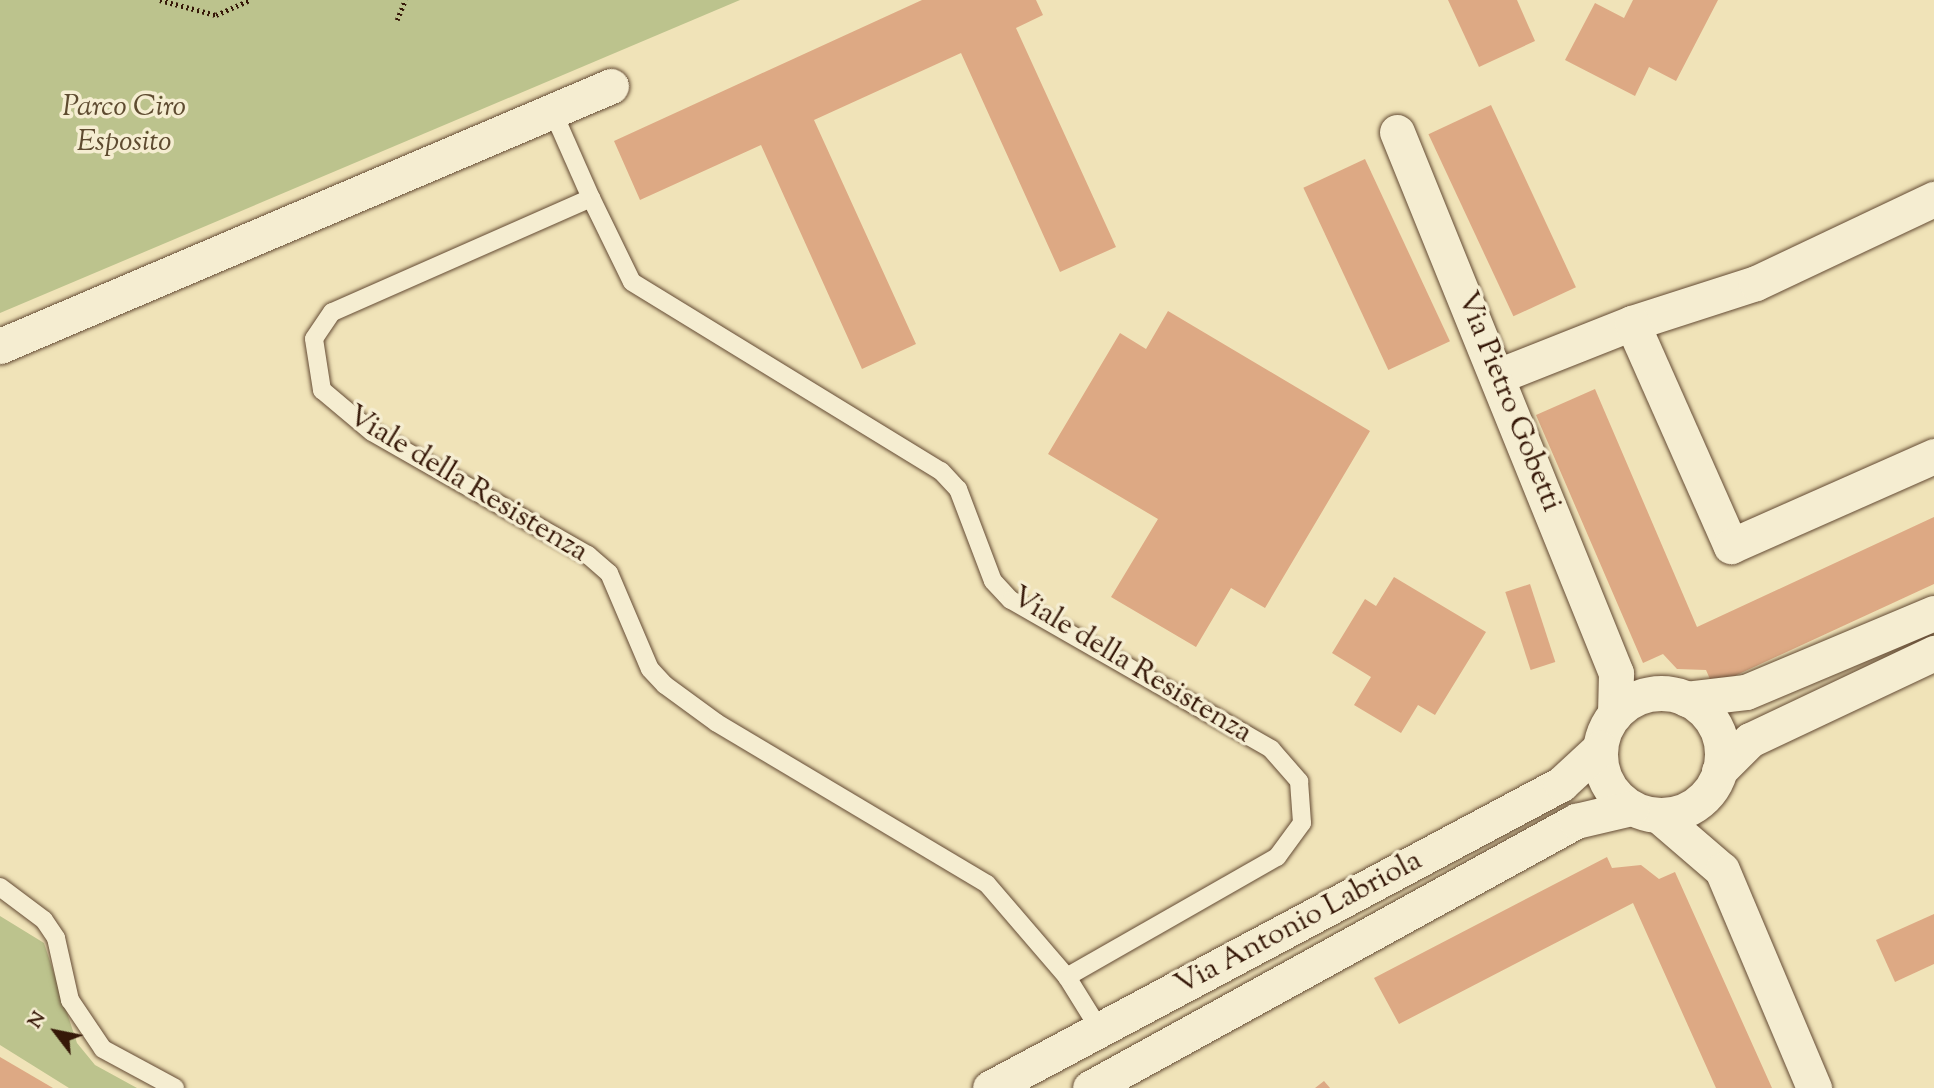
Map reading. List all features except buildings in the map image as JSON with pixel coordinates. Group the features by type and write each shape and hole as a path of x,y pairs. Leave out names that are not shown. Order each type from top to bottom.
{"street":[{"path":"0,346 611,86"},
{"name":"Via Pietro Gobetti","path":"1398,132 1616,673 1615,714"},
{"path":"1498,376 1632,323 1756,283 1934,199"},
{"path":"1632,323 1731,546 1934,456"},
{"path":"1713,858 1645,812 1604,778 1600,748 1615,714 1670,696 1746,692 1934,613"},
{"path":"1645,812 1679,813 1714,782 1750,740 1934,653"},
{"path":"1616,673 1670,696 1711,720 1720,740 1714,782 1713,858 1814,1088"},
{"name":"Via Antonio Labriola","path":"990,1088 1562,784 1600,748"},
{"name":"Via Antonio Labriola","path":"1090,1088 1576,821 1600,810 1645,812"}],"lane":[{"name":"Viale della Resistenza","path":"554,111 591,198 632,282 941,471 958,489 993,581 1011,600 1271,749 1299,781 1302,823 1277,858 1067,977"},
{"name":"Viale della Resistenza","path":"591,198 332,312 314,339 322,390 372,432 587,555 609,573 650,669 665,685 717,723 947,855 987,884 1067,977 1100,1030"},
{"path":"0,887 44,920 56,939 70,1000 103,1049 175,1088"}],"path":[{"path":"159,0 216,15 250,0"},
{"path":"397,20 405,0"}],"green space":[{"name":"Parco Ciro Esposito","path":"0,0 740,0 0,313"},
{"path":"0,916 44,943 77,1043 95,1065 137,1088 69,1088 0,1045"}]}
